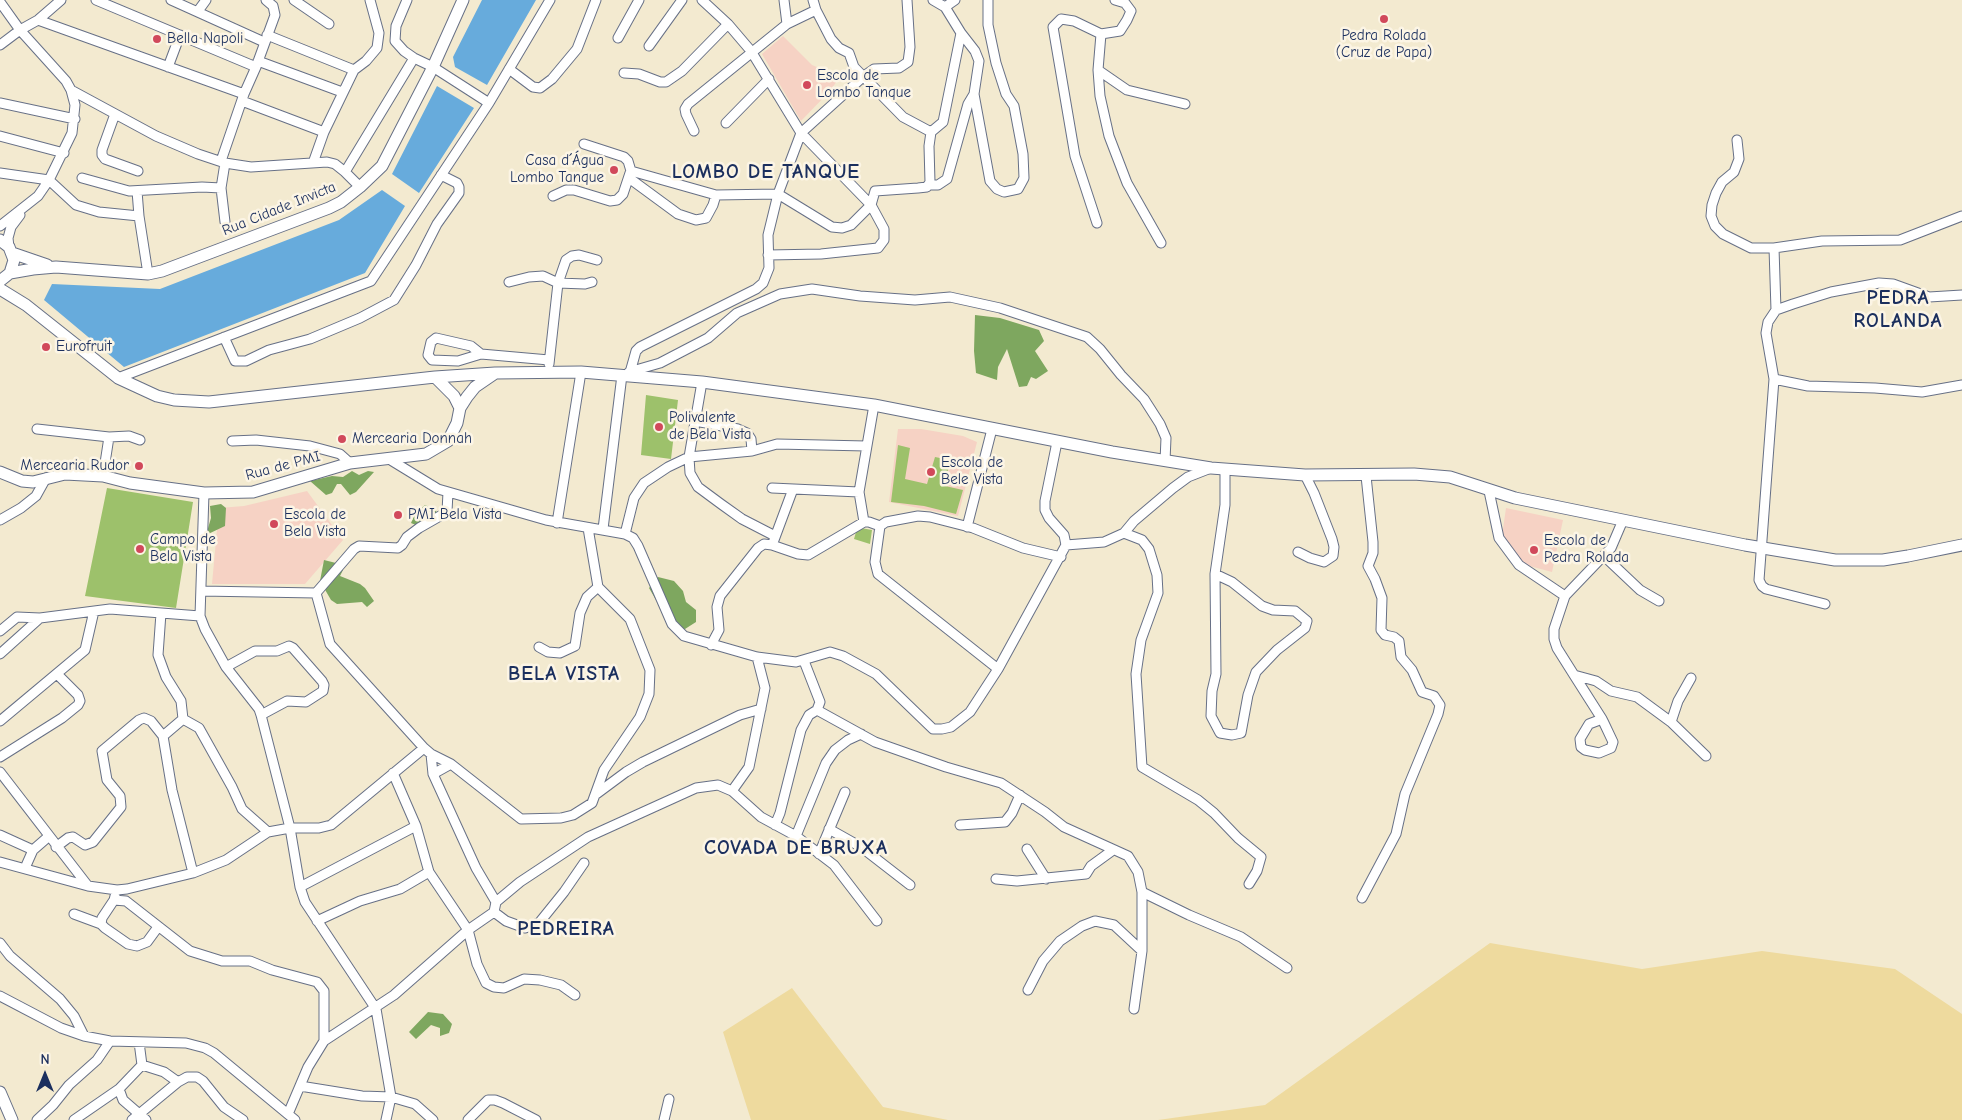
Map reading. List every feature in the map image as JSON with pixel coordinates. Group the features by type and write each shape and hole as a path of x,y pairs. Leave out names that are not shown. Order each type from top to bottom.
{"main road":[{"name":"Rua Cidade Invicta","path":"5,277 33,269 56,268 148,274 162,271 341,202 360,188 382,166 433,67 463,0"},
{"name":"Rua Cidade Invicta","path":"7,247 56,268"},
{"path":"7,247 14,260 5,277 26,305"},
{"path":"0,289 26,305 118,378 157,396 174,400 208,402 549,366 581,372 627,374 702,382 874,406 1057,442 1211,468 1305,475 1434,475 1450,477 1515,498 1763,548 1835,560 1856,561 1908,556 1962,545"},
{"name":"Rua de PMI","path":"0,472 22,481 32,482 65,474 103,476 130,483 204,493 254,492 350,463 426,454 448,441 457,423 460,408 475,387 495,373"},
{"path":"435,377 450,391 460,408"},
{"path":"0,1092 12,1120"}],"street":[{"path":"0,45 20,30 38,20 60,0"},
{"path":"96,0 257,64 342,92"},
{"path":"171,0 201,4 266,39 354,70"},
{"path":"294,0 329,24"},
{"path":"313,163 324,132 354,70 366,61 377,48 379,33 370,0"},
{"path":"407,0 396,26 395,41 414,58 433,67 489,102"},
{"path":"118,378 371,281 489,102 550,0"},
{"path":"509,69 533,87 540,88 552,79 576,48 596,0"},
{"path":"618,38 639,0"},
{"path":"649,46 682,0"},
{"path":"702,0 728,24 751,51 801,133 871,205 884,230 884,240 878,248 821,254 768,255"},
{"path":"784,0 787,24"},
{"path":"813,0 831,39 839,48 850,53 854,66 903,117 931,132"},
{"path":"603,529 627,374 636,351 640,347 756,289 763,283 767,276 768,236 778,194 801,133 874,69 899,68 908,62 910,47 907,0"},
{"path":"933,0 945,8 975,51 979,61 974,94 990,180 997,189 1004,192 1018,189 1024,178 1023,154 1014,106 1006,94 996,63 988,26 988,0"},
{"path":"945,8 955,0"},
{"path":"1097,223 1075,156 1053,27 1061,20 1074,21 1100,34 1120,31 1131,11 1125,3 1115,0"},
{"path":"225,222 222,188 223,162 243,97 276,15 276,10 270,1"},
{"path":"0,2 20,30 66,81 71,90 75,105 72,134 49,180 38,196 0,226"},
{"path":"694,131 686,114 685,109 688,104 725,75 751,51 787,24 816,10"},
{"path":"38,20 168,66 324,132"},
{"path":"624,73 639,74 666,82 682,71 728,24"},
{"path":"928,185 930,182 929,146 931,132 943,122 961,33"},
{"path":"1100,34 1098,70 1100,96 1112,144 1127,183 1161,243"},
{"path":"168,66 180,35"},
{"path":"345,172 414,58"},
{"path":"1098,70 1127,90 1185,104"},
{"path":"726,123 769,79"},
{"path":"71,90 156,136 223,162 251,167 327,162 335,164 360,188"},
{"path":"630,174 716,195 778,194 832,227 842,228 852,225 871,205 875,191 938,185 947,179 968,104 974,94"},
{"path":"0,103 75,119"},
{"path":"116,114 102,150 102,155 106,159 138,171"},
{"path":"0,136 64,153"},
{"path":"1738,140 1739,159 1734,172 1722,182 1716,192 1711,216 1715,226 1723,234 1751,248 1774,248 1822,241 1900,240 1962,216"},
{"path":"553,196 566,190 574,190 610,201 617,200 623,194 630,174 628,161 624,157 584,144"},
{"path":"0,173 49,180 76,205 99,212 139,216"},
{"path":"630,174 678,214 696,220 706,218 713,206 716,195"},
{"path":"224,337 235,361 246,361 269,350 310,339 360,318 394,300 416,265 437,224 459,193 457,184 441,175"},
{"path":"82,178 129,191 202,187 222,188"},
{"path":"137,191 148,274"},
{"path":"7,247 11,227 26,207"},
{"path":"1774,248 1776,310 1768,322 1766,333 1774,379 1760,580 1762,586 1766,589 1825,604"},
{"path":"481,354 458,361 432,360 428,354 431,342 436,338 470,346 481,354 549,366 558,283 566,260 572,256 579,255 596,260"},
{"path":"509,282 543,276 558,283 585,284 592,282"},
{"path":"1776,310 1831,292 1879,283 1893,284 1929,298 1962,295"},
{"path":"627,374 660,363 708,338 737,313 780,294 812,289 860,296 915,300 950,297 1000,308 1087,337 1100,348 1120,375 1144,399 1160,424 1166,438 1165,461"},
{"path":"557,523 581,372"},
{"path":"1774,379 1808,386 1875,388 1922,392 1962,385"},
{"path":"702,382 689,457 690,473 698,487 742,519 775,536"},
{"path":"864,522 859,492 874,406"},
{"path":"695,421 738,429 747,433 751,439 752,451"},
{"path":"37,429 109,437 129,436 140,440"},
{"path":"967,527 992,429"},
{"path":"103,476 109,437"},
{"path":"232,441 256,440 310,446 340,454 350,463"},
{"path":"389,459 438,490 557,523 625,534 633,538 638,546 672,624 684,636 757,657 796,662 804,661 821,653 830,652 843,656 876,674 933,729 951,727 970,712 998,669 1061,557 1066,545 1064,534 1049,518 1045,510 1045,501 1057,442"},
{"path":"625,534 634,498 644,484 668,467 689,457 752,451 778,444 866,446"},
{"path":"1066,545 1104,542 1124,533 1134,521 1173,488 1188,478 1211,468"},
{"path":"1215,574 1232,582 1262,606 1273,610 1295,611 1307,621 1305,628 1277,650 1256,672 1248,695 1241,733 1232,736 1220,732 1211,716 1212,691 1216,674 1215,574 1226,505 1225,469"},
{"path":"1298,552 1324,562 1333,556 1334,547 1314,493 1305,475"},
{"path":"1362,898 1396,834 1405,794 1440,705 1434,696 1422,692 1412,670 1401,657 1399,641 1394,636 1385,635 1381,630 1382,598 1368,566 1373,553 1374,542 1366,476"},
{"path":"0,520 21,508 36,496 46,478"},
{"path":"772,488 859,492"},
{"path":"772,545 793,489"},
{"path":"1489,491 1500,538 1519,565 1565,596"},
{"path":"201,591 316,593 358,546 398,548 407,537 419,528 447,512 448,492"},
{"path":"204,493 200,616 226,667 259,709 290,828 300,887 305,902 376,1009 391,1097 386,1120"},
{"path":"998,669 878,574 875,562 880,526 886,522 918,516 930,516 967,527 1023,548 1061,557"},
{"path":"1602,719 1557,648 1554,639 1554,629 1565,596 1611,548 1623,520"},
{"path":"711,645 719,630 717,607 720,596 758,548 764,544 772,545 798,554 808,555 864,522 880,526"},
{"path":"316,593 330,644 427,751 451,764 521,819 554,818 573,815 592,803 604,770 640,717 649,694 651,682 650,670 630,618 598,587 588,528"},
{"path":"1124,533 1142,540 1149,549 1158,584 1158,593 1141,640 1136,674 1142,767 1198,800 1214,812 1238,838 1261,857 1256,871 1248,884"},
{"path":"1604,556 1640,590 1659,601"},
{"path":"539,647 548,652 560,653 575,646 580,613 587,597 598,587"},
{"path":"1,628 17,617 40,618 110,609 200,616"},
{"path":"0,721 86,650 94,611"},
{"path":"161,612 158,655 166,677 181,701 183,719"},
{"path":"0,654 40,618"},
{"path":"226,667 255,651 277,651 289,646 293,648 324,685 323,691 306,702 287,701 261,715"},
{"path":"732,791 749,767 765,688 757,657"},
{"path":"774,825 780,814 801,730 810,715 817,710 820,702 804,661"},
{"path":"0,757 62,718 78,705 80,701 78,695 57,674"},
{"path":"1574,675 1596,681 1611,691 1637,697 1671,722 1706,756"},
{"path":"1671,722 1678,701 1691,678"},
{"path":"593,797 626,772 643,762 740,715 761,708"},
{"path":"817,710 875,742 946,767 1001,783 1064,827 1128,856 1138,872 1142,892 1142,952 1134,1009"},
{"path":"56,846 68,838 73,838 86,845 93,842 121,807 120,796 107,780 102,751 139,720 144,718 151,721 163,736 172,790 193,872"},
{"path":"163,736 183,719"},
{"path":"183,719 199,728 242,809 268,832"},
{"path":"796,836 826,762 835,750 848,740 862,734"},
{"path":"0,862 88,886 116,890 193,872 226,860 268,832 290,828 319,828 331,825 393,773 427,751"},
{"path":"427,751 433,774 476,868 496,902"},
{"path":"433,774 451,764"},
{"path":"0,772 88,886"},
{"path":"393,773 416,826 428,872 468,930 477,964 486,983 494,987 504,988 524,979 540,980 561,985 575,995"},
{"path":"0,996 61,1028 84,1036 139,1042 186,1043 205,1048 292,1118 300,1086 308,1067 324,1041 376,1009 394,995 468,930 494,912 496,902 520,882 588,837 696,788 718,785 732,791 761,817 796,836 834,865 877,921"},
{"path":"819,854 845,792"},
{"path":"960,824 1005,822 1012,813 1020,795"},
{"path":"300,887 416,826"},
{"path":"830,829 861,847 910,885"},
{"path":"0,834 33,850"},
{"path":"25,868 33,850 48,836"},
{"path":"1027,850 1046,879"},
{"path":"996,880 1017,881 1086,874 1091,866 1113,850"},
{"path":"494,912 506,920 526,928 539,923 584,863"},
{"path":"318,921 360,901 400,888 428,872"},
{"path":"101,924 102,918 114,900 116,890"},
{"path":"1142,892 1241,937 1288,968"},
{"path":"114,900 126,901 190,952 222,961 250,961 272,970 317,982 324,991 324,1041"},
{"path":"74,914 101,924 128,944 137,946 147,942 158,927"},
{"path":"1028,990 1043,961 1060,941 1082,926 1095,921 1114,924 1142,952"},
{"path":"0,943 10,956 60,998 74,1016 84,1036"},
{"path":"38,1120 54,1105 69,1085 96,1060 110,1040"},
{"path":"139,1042 142,1065"},
{"path":"142,1065 164,1072 178,1082"},
{"path":"74,1120 119,1090 142,1065"},
{"path":"119,1090 123,1100 139,1118 178,1082 187,1077 197,1077 203,1081 224,1107 243,1120"},
{"path":"300,1086 362,1096 391,1097 415,1104 433,1120"},
{"path":"664,1120 669,1099"},
{"path":"468,1120 488,1100 504,1103 536,1120"}],"shaded area":[{"name":"Escola de Lombo Tanque","path":"783,36 812,65 840,77 829,92 801,121 762,54"},
{"name":"Escola de Bele Vista","path":"898,429 921,429 963,436 977,442 958,516 889,502"},
{"name":"Escola de Bela Vista","path":"307,491 343,540 305,584 212,584 219,508 244,506"},
{"name":"Escola de Pedra Rolada","path":"1506,508 1563,520 1552,572 1522,564 1502,536"}],"green space":[{"path":"975,315 1000,318 1039,330 1044,341 1035,351 1048,371 1036,379 1031,377 1027,386 1019,387 1007,349 998,367 997,380 976,373 974,351"},
{"name":"Polivalente de Bela Vista","path":"646,395 678,400 671,459 641,455"},
{"path":"898,445 910,448 905,479 927,484 935,457 950,460 945,486 963,490 956,514 924,506 891,502"},
{"path":"352,471 359,475 368,471 374,472 356,492 350,495 341,484 337,484 332,493 326,495 310,481 332,476 343,477"},
{"name":"Campo de Bela Vista","path":"107,488 193,502 176,608 85,596"},
{"path":"221,504 226,508 225,526 206,535 211,518 210,506"},
{"path":"425,505 436,510 437,517 425,529 411,523 415,514"},
{"path":"861,528 872,530 870,544 854,539 856,532"},
{"path":"324,560 340,564 343,570 340,576 360,584 374,601 367,607 362,602 337,604 331,600 320,581"},
{"path":"658,577 674,581 683,591 686,602 696,610 696,622 685,629 678,628 649,588"},
{"path":"428,1012 443,1014 452,1024 449,1033 440,1036 440,1028 431,1025 416,1039 409,1032"}],"sand":[{"path":"1490,943 1642,969 1762,951 1895,969 1962,1014 1962,1120 1158,1120 1265,1105"},
{"path":"792,988 883,1107 948,1120 751,1120 723,1032"}],"water":[{"path":"482,0 536,0 487,85 455,67 453,57"},
{"path":"437,86 474,108 419,193 392,174"},
{"path":"382,190 405,206 365,273 124,367 44,300 52,284 160,289 339,220"}],"place":[{"name":"Pedra Rolada (Cruz de Papa)","path":"1384,19"},
{"name":"Bella Napoli","path":"157,39"},
{"name":"Escola de Lombo Tanque","path":"807,85"},
{"name":"Casa d´Água Lombo Tanque","path":"614,170"},
{"name":"Eurofruit","path":"46,347"},
{"name":"Polivalente de Bela Vista","path":"659,427"},
{"name":"Mercearia Donnah","path":"342,439"},
{"name":"Mercearia Rudor","path":"139,466"},
{"name":"Escola de Bele Vista","path":"931,472"},
{"name":"PMI Bela Vista","path":"398,515"},
{"name":"Escola de Bela Vista","path":"274,524"},
{"name":"Campo de Bela Vista","path":"140,549"},
{"name":"Escola de Pedra Rolada","path":"1534,550"}],"district":[{"name":"LOMBO DE TANQUE","path":"766,172"},
{"name":"PEDRA ROLANDA","path":"1898,310"},
{"name":"BELA VISTA","path":"564,674"},
{"name":"COVADA DE BRUXA","path":"796,848"},
{"name":"PEDREIRA","path":"566,929"}]}
